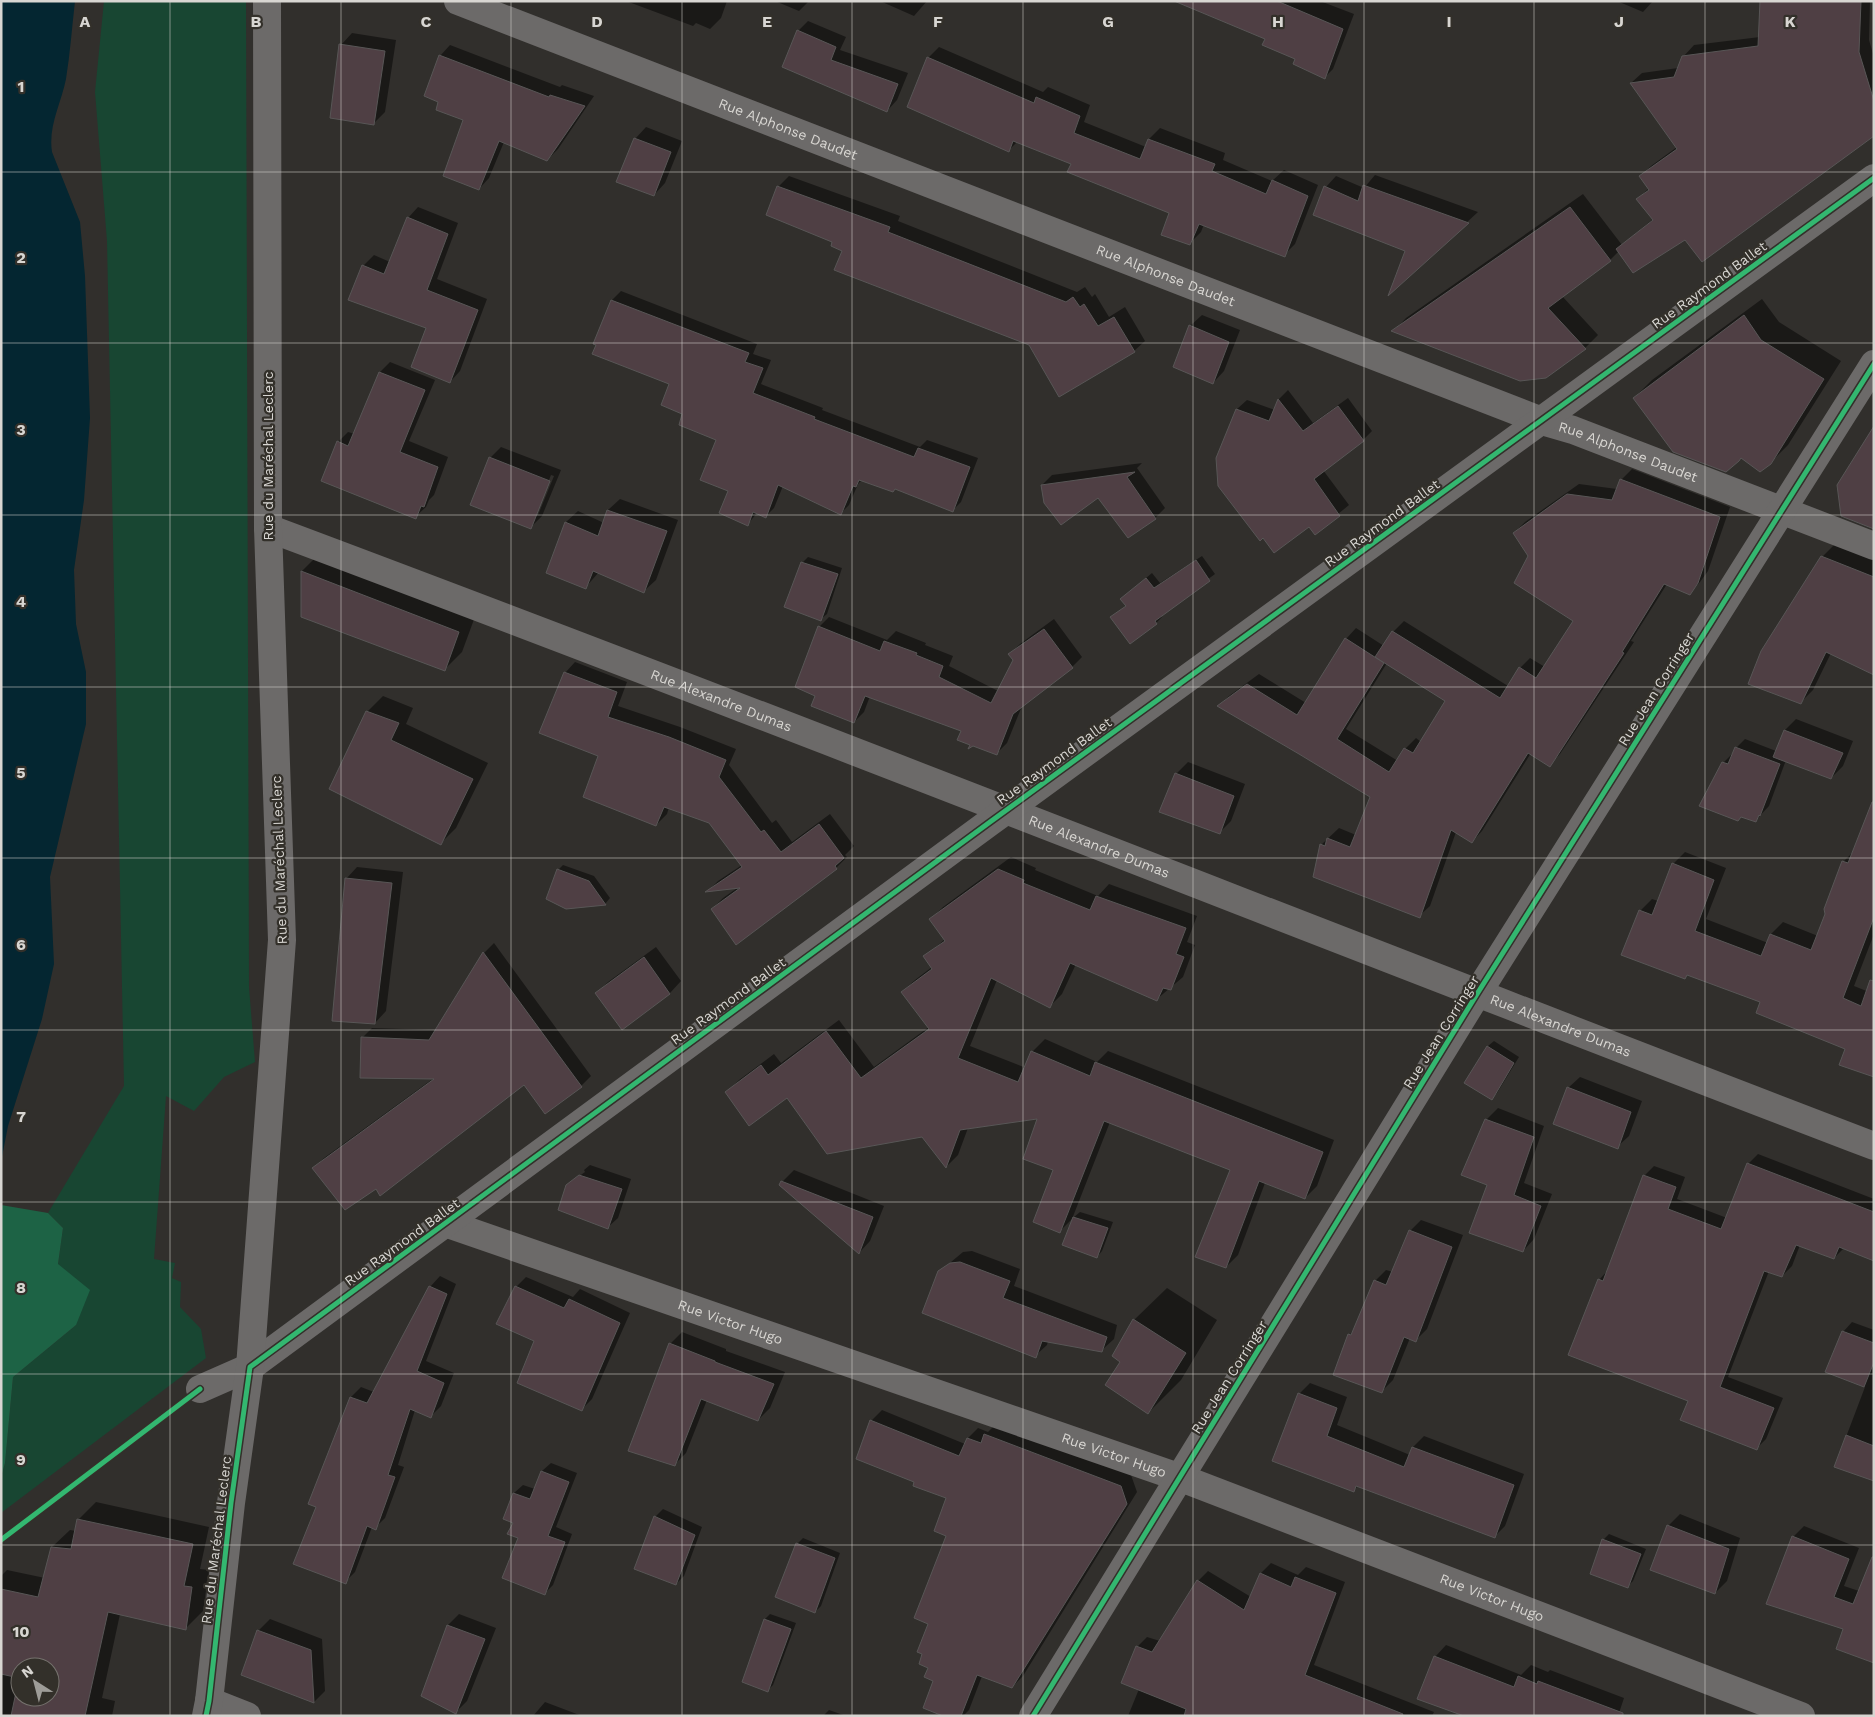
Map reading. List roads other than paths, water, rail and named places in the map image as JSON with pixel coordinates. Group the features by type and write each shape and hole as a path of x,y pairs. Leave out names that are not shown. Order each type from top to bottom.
{"street":[{"name":"Rue du Maréchal Leclerc","path":"207,1708 231,1503 250,1366 282,940 268,528 267,1"},
{"name":"Rue Alphonse Daudet","path":"458,1 1542,421 1573,430 1874,546"},
{"name":"Rue Raymond Ballet","path":"200,1389 250,1366 1007,810 1874,178"},
{"name":"Rue Jean Corringer","path":"1033,1716 1477,994 1874,364"},
{"name":"Rue Alexandre Dumas","path":"268,528 1007,810 1477,994 1874,1146"},
{"name":"Rue Victor Hugo","path":"445,1223 1181,1478 1802,1716"},
{"path":"207,1708 247,1716"}],"water":[{"path":"1,1 75,1 66,79 53,124 51,142 52,152 80,222 85,276 90,418 84,500 74,570 76,624 86,672 86,724 50,877 54,964 42,1019 8,1126 1,1162"}]}
